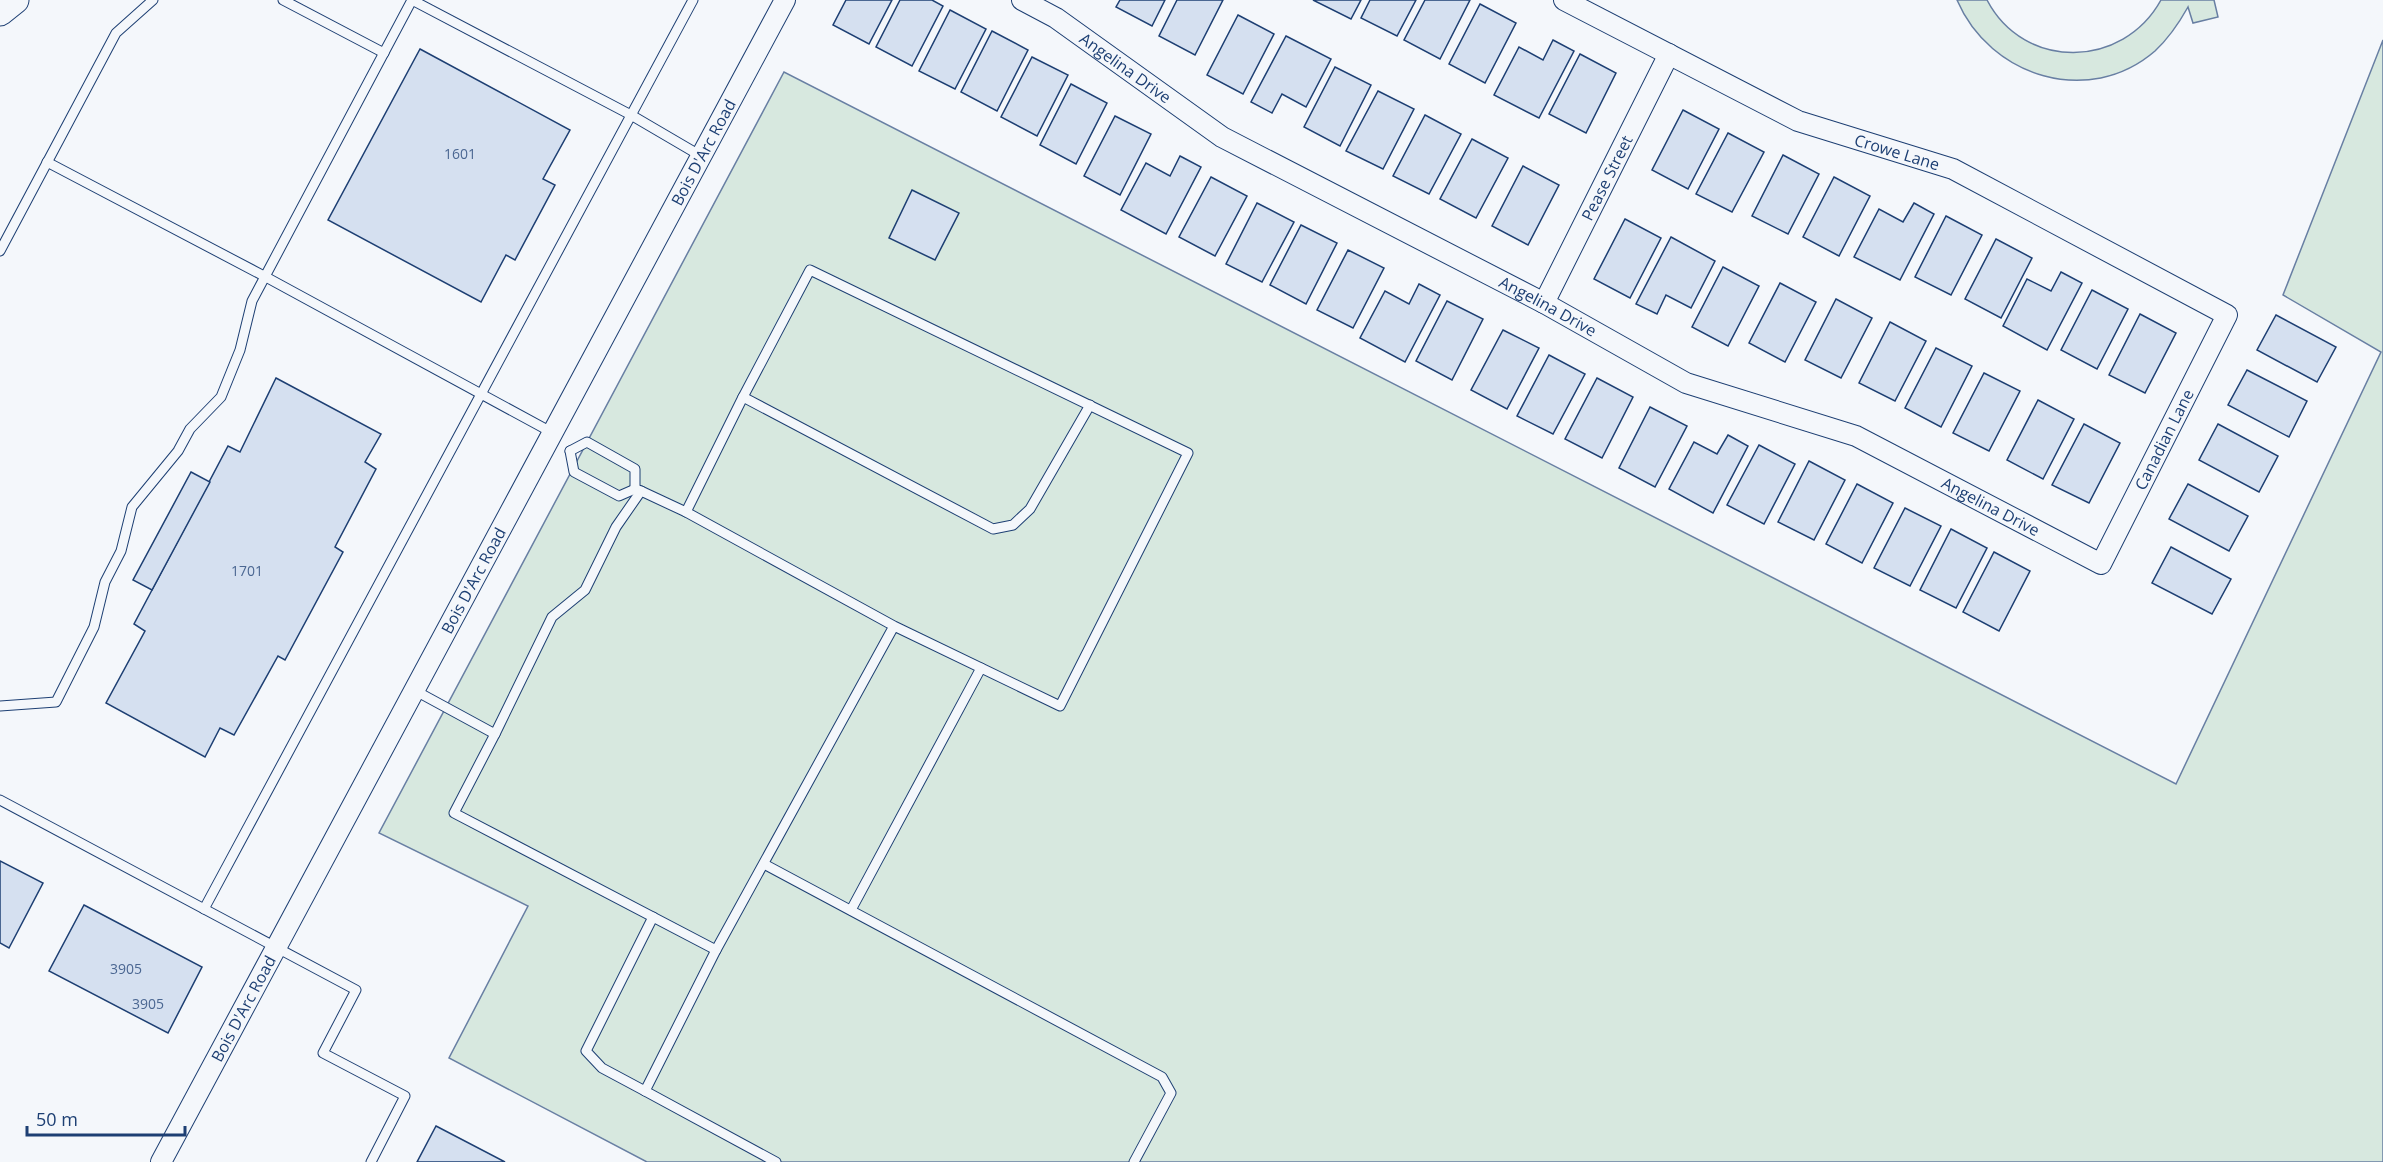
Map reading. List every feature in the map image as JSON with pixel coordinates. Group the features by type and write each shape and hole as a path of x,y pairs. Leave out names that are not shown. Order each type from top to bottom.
{"main road":[{"path":"0,12 15,0"}],"street":[{"name":"Bois D'Arc Road","path":"161,1162 785,0"},
{"name":"Angelina Drive","path":"1022,0 1056,18 1222,137 1544,303 1686,383 1856,436 2101,564"},
{"name":"Crowe Lane","path":"1564,0 1798,121 1953,169 2227,315"},
{"name":"Pease Street","path":"1544,303 1669,54"},
{"name":"Canadian Lane","path":"2101,564 2227,315"}],"lane":[{"path":"0,251 116,33 153,0"},
{"path":"283,0 384,53"},
{"path":"0,706 56,702 94,627 105,582 121,551 132,507 178,451 190,429 221,397 240,350 252,301 264,276 412,0 631,115 701,156"},
{"path":"204,909 693,0"},
{"path":"47,162 480,393 570,451 574,472 620,496 638,490 686,512 894,626 1060,706 1188,453 810,270 686,512"},
{"path":"743,397 993,529 1013,525 1030,509 1090,405"},
{"path":"570,451 587,442 635,469 638,490 616,527 585,590 552,617 454,813 716,950"},
{"path":"645,1092 716,950 894,626"},
{"path":"851,910 981,668"},
{"path":"414,690 495,734"},
{"path":"0,800 356,990 323,1053 405,1096 371,1162"},
{"path":"764,864 1161,1077 1171,1093 1134,1162"},
{"path":"653,917 586,1051 602,1068 776,1162"}],"shaded area":[{"path":"1957,0 1987,0 2004,23 2024,40 2048,49 2074,52 2099,49 2123,39 2144,23 2161,0 2214,0 2218,17 2193,23 2188,7 2160,46 2129,68 2101,78 2072,80 2044,76 2017,65 1993,48 1972,27"},
{"path":"2383,40 2383,1162 647,1162 449,1058 528,906 379,833 784,72 2176,784 2381,352 2283,295"}],"building":[{"path":"846,0 892,0 869,44 833,25"},
{"path":"900,0 932,0 943,6 912,66 876,47"},
{"path":"1120,0 1165,0 1152,26 1116,7"},
{"path":"1177,0 1223,0 1195,55 1159,36"},
{"path":"1313,0 1361,0 1351,19"},
{"path":"1370,0 1416,0 1397,36 1361,18"},
{"path":"1425,0 1470,0 1440,59 1404,40"},
{"path":"1480,4 1516,23 1485,83 1449,64"},
{"path":"950,10 986,29 955,89 919,71"},
{"path":"1238,15 1274,34 1243,94 1207,75"},
{"path":"992,31 1028,50 997,111 961,92"},
{"path":"1286,36 1331,59 1306,107 1282,94 1272,113 1251,102"},
{"path":"1553,40 1574,51 1539,118 1494,95 1519,47 1543,60"},
{"path":"420,49 570,130 543,179 555,185 515,260 506,255 481,302 328,220"},
{"path":"1580,54 1616,73 1586,133 1549,114"},
{"path":"1032,57 1068,75 1037,136 1001,117"},
{"path":"1335,67 1371,85 1340,146 1304,127"},
{"path":"1071,84 1107,103 1076,164 1040,145"},
{"path":"1378,91 1414,109 1383,169 1346,151"},
{"path":"1683,110 1719,129 1688,189 1652,170"},
{"path":"1425,115 1461,134 1429,194 1393,176"},
{"path":"1115,116 1151,134 1120,195 1084,176"},
{"path":"1728,133 1764,152 1732,212 1696,194"},
{"path":"1472,139 1508,158 1476,218 1440,199"},
{"path":"1783,155 1819,174 1788,234 1752,216"},
{"path":"1180,156 1201,167 1166,234 1121,210 1146,163 1170,176"},
{"path":"1523,166 1559,185 1528,245 1492,226"},
{"path":"1211,177 1247,196 1215,256 1179,237"},
{"path":"1834,177 1870,196 1839,256 1803,237"},
{"path":"912,190 959,213 935,260 889,238"},
{"path":"1257,203 1294,222 1262,282 1226,264"},
{"path":"1914,203 1934,214 1900,280 1854,257 1879,209 1903,222"},
{"path":"1946,216 1982,235 1951,295 1915,277"},
{"path":"1625,219 1661,238 1630,298 1594,279"},
{"path":"1301,225 1337,243 1306,304 1270,285"},
{"path":"1671,237 1715,261 1691,308 1666,295 1657,314 1636,304"},
{"path":"1996,239 2032,258 2001,318 1965,299"},
{"path":"1348,250 1384,268 1353,328 1317,310"},
{"path":"1723,267 1759,286 1728,346 1692,327"},
{"path":"2061,272 2082,283 2047,350 2003,326 2027,279 2051,291"},
{"path":"1780,283 1816,302 1785,362 1749,343"},
{"path":"1419,284 1440,295 1405,362 1360,338 1385,291 1409,304"},
{"path":"2092,290 2128,309 2097,369 2061,350"},
{"path":"1836,299 1872,318 1841,378 1805,360"},
{"path":"1447,301 1483,319 1452,380 1416,361"},
{"path":"2140,314 2176,333 2145,393 2109,375"},
{"path":"2276,315 2336,347 2317,382 2257,350"},
{"path":"1890,322 1926,341 1895,401 1859,383"},
{"path":"1503,330 1539,348 1507,409 1471,390"},
{"path":"1936,348 1972,366 1941,427 1905,408"},
{"path":"1549,355 1585,374 1553,434 1517,416"},
{"path":"2247,370 2307,401 2289,437 2228,405"},
{"path":"1984,373 2020,391 1989,451 1953,433"},
{"path":"276,378 381,434 365,462 376,469 335,547 343,552 285,660 278,656 234,735 220,728 205,757 106,703 145,631 134,624 228,446 240,452"},
{"path":"1597,378 1633,397 1602,458 1565,439"},
{"path":"2038,400 2074,419 2043,479 2007,460"},
{"path":"1650,407 1687,426 1655,487 1619,468"},
{"path":"2084,424 2120,443 2089,503 2052,485"},
{"path":"2218,424 2278,456 2259,492 2199,460"},
{"path":"1728,435 1748,446 1713,513 1669,489 1694,442 1717,454"},
{"path":"1759,445 1795,464 1764,524 1727,505"},
{"path":"1809,461 1845,480 1814,540 1778,522"},
{"path":"191,472 210,482 152,590 133,580"},
{"path":"1857,484 1893,503 1862,563 1826,544"},
{"path":"2188,484 2248,516 2229,551 2169,519"},
{"path":"1905,508 1941,526 1910,586 1874,568"},
{"path":"1951,529 1987,548 1956,608 1920,590"},
{"path":"2171,547 2231,579 2212,614 2152,583"},
{"path":"1994,552 2030,571 1999,631 1963,612"},
{"path":"0,861 43,883 9,948 0,943"},
{"path":"84,905 202,967 168,1033 49,971"},
{"path":"436,1126 505,1162 417,1162"}]}
